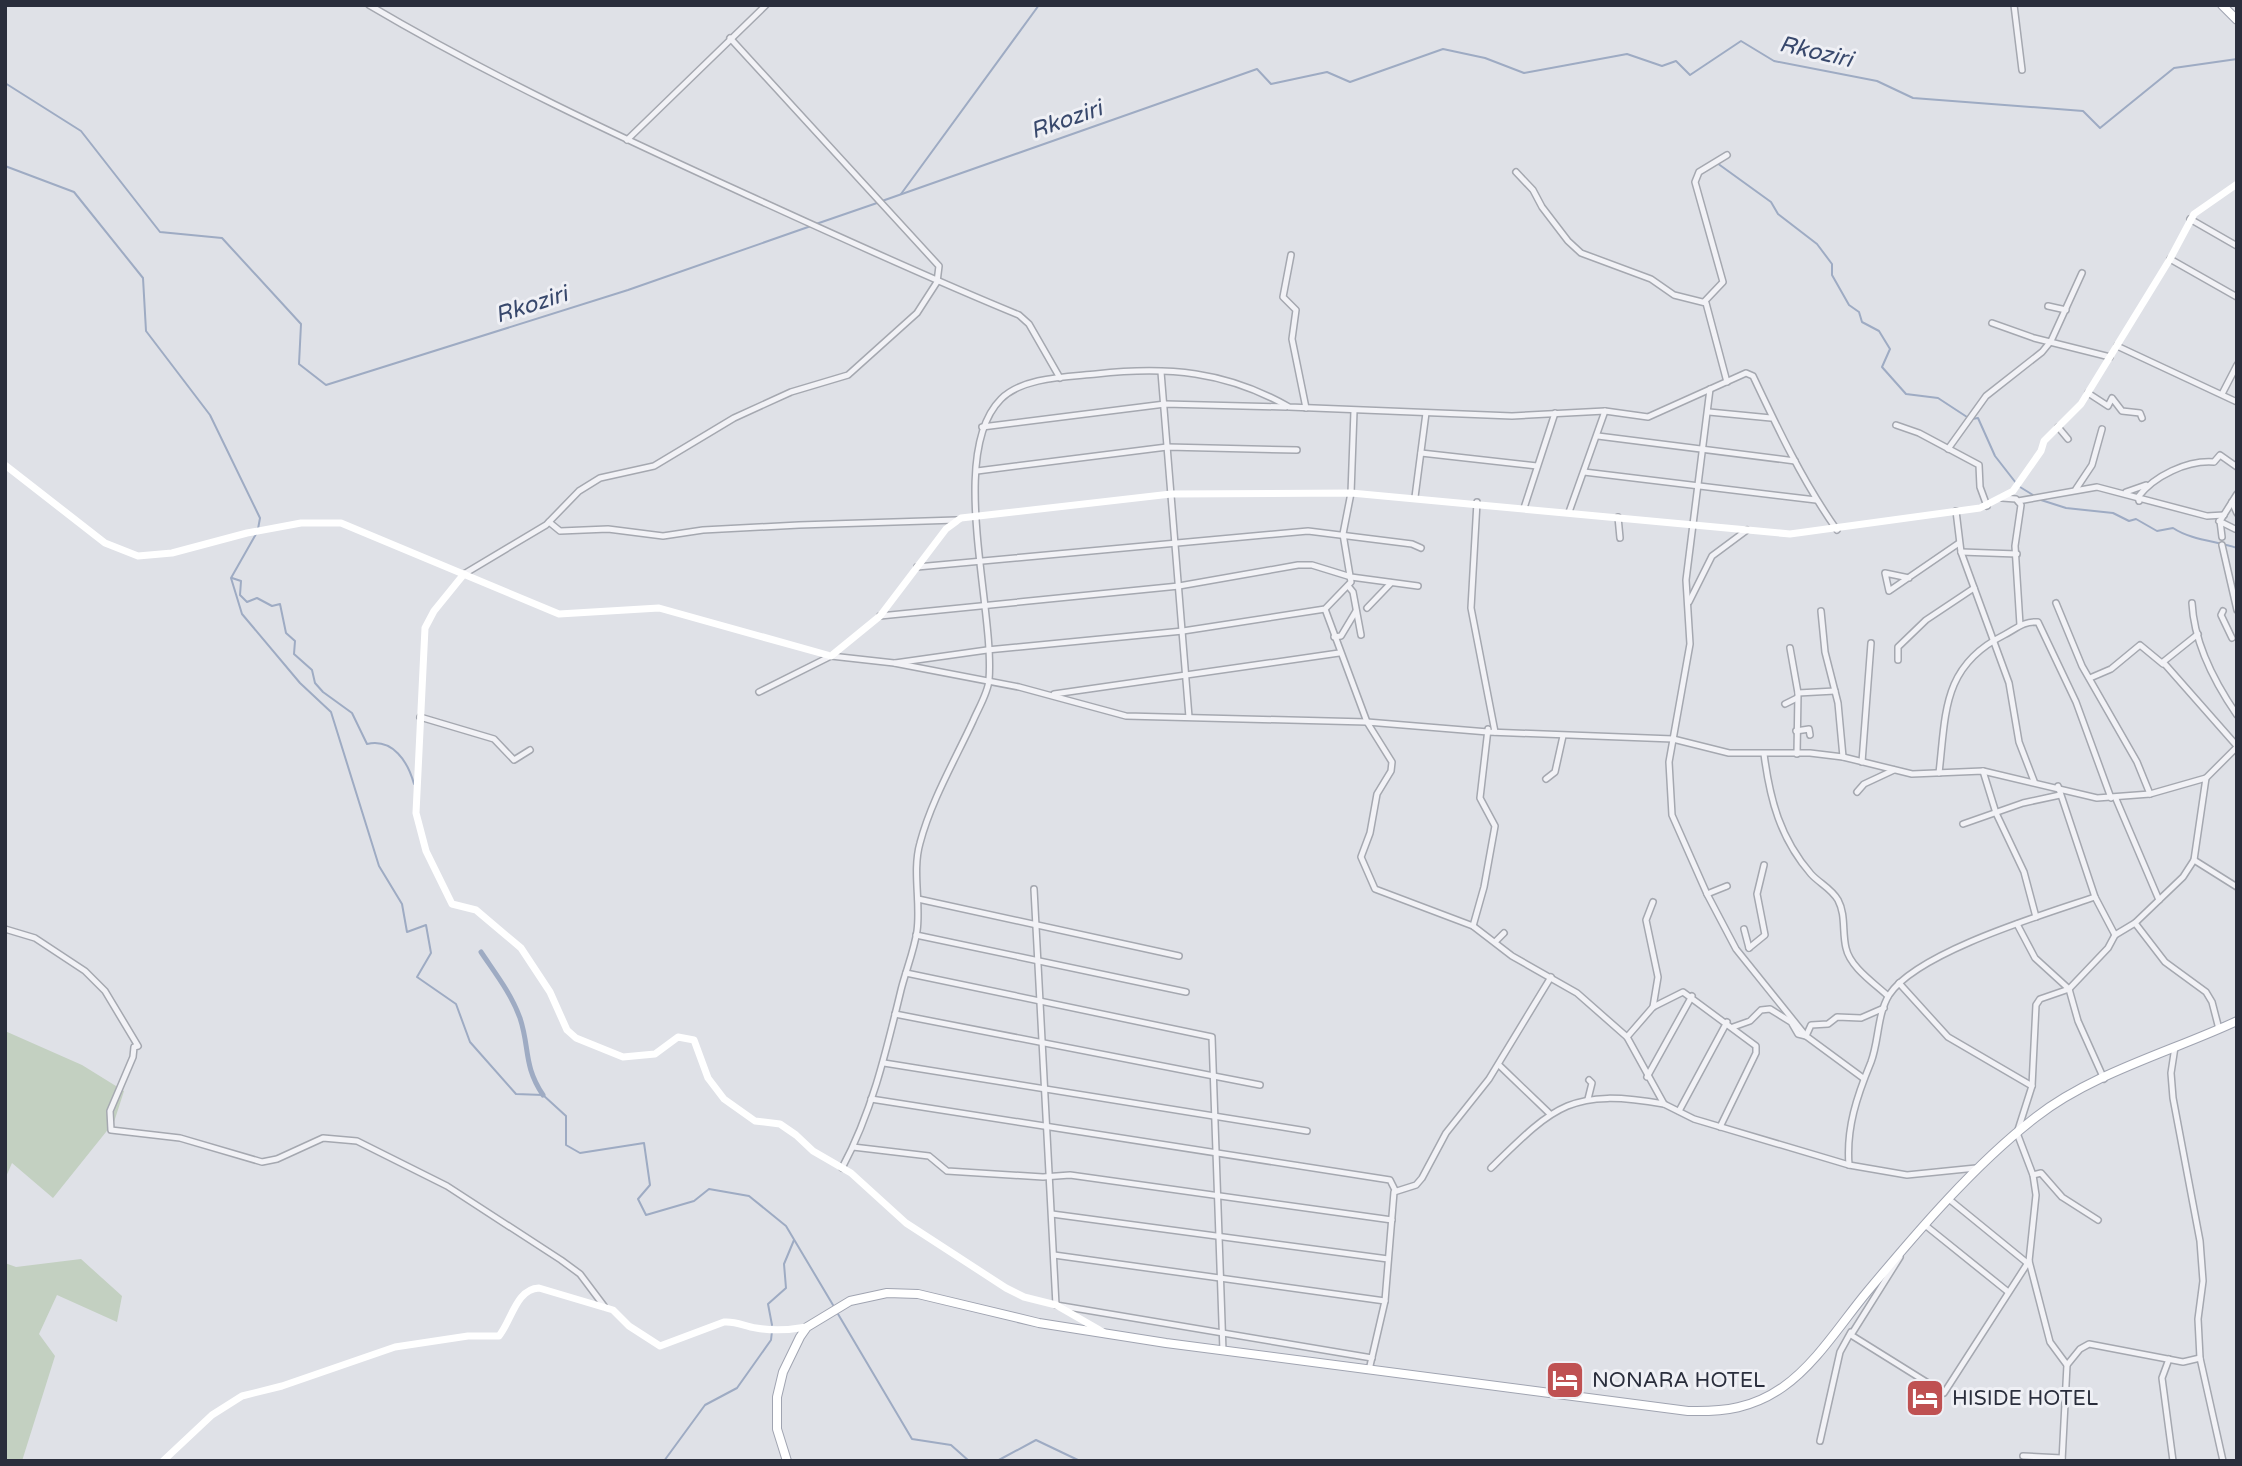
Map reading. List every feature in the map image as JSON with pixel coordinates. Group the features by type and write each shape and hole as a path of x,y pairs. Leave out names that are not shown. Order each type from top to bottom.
{"main road":[{"path":"2222,5 2237,20"},
{"path":"787,1461 777,1429 777,1397 787,1362 807,1327 850,1301 887,1293 918,1294 1039,1323 1223,1351 1688,1411 1736,1410 1752,1405 1785,1386 1925,1225 1981,1167 2038,1116 2104,1079 2237,1021"}],"street":[{"path":"369,5 443,49 627,140 937,282 1024,318 1060,378"},
{"path":"627,140 766,5"},
{"path":"2014,5 2022,69"},
{"path":"730,38 939,266 937,282 917,313 848,375 791,393 734,418 654,466 600,478 579,491 549,522 464,574 434,611 425,628 418,823 448,897 456,907 476,911 521,948 551,992 571,1034 623,1056 655,1054 678,1037 694,1040 708,1078 724,1099 755,1121 780,1124 813,1151 872,1190 906,1223 1024,1297 1056,1305 1372,1358"},
{"path":"1704,302 1723,282 1695,182 1699,172 1727,155"},
{"path":"1516,172 1533,190 1567,241 1581,253 1651,279 1674,295 1704,302 1708,306 1715,344 1727,382"},
{"path":"549,522 560,531 608,528 663,536 703,530 957,520 1171,494 1351,493 1478,502 1790,534 1837,530 1987,506 2013,491 2041,451 2043,441 2088,393 2170,259 2190,219 2199,208 2237,184"},
{"path":"2190,219 2237,246"},
{"path":"1291,255 1283,297 1296,310 1292,339 1306,408"},
{"path":"2170,259 2237,297"},
{"path":"1948,449 1986,396 2042,352 2051,341 2082,273"},
{"path":"2048,306 2066,310"},
{"path":"1992,323 2110,357"},
{"path":"2117,346 2237,402"},
{"path":"2222,394 2237,365"},
{"path":"842,1168 853,1147 884,1063 916,935 920,842 990,682 977,516 977,471 982,427 1001,399 1008,394 1029,384 1060,378 1161,372 1218,376 1257,389 1289,407"},
{"path":"1161,372 1189,717"},
{"path":"982,427 1164,404 1511,416 1605,411 1652,416 1746,373 1753,376 1770,418 1816,500 1837,530"},
{"path":"1710,389 1700,487 1686,580 1690,644 1669,762 1672,815 1707,894 1744,957 1806,1036 1863,1078"},
{"path":"2088,393 2108,406 2112,398 2122,411 2140,413 2142,418"},
{"path":"1354,411 1351,493 1343,534 1351,576 1349,587 1361,635"},
{"path":"1569,512 1605,411"},
{"path":"1709,412 1770,418"},
{"path":"1415,497 1426,413"},
{"path":"1524,508 1555,413"},
{"path":"1896,425 1979,465 1980,487 1987,506"},
{"path":"2058,427 2068,439"},
{"path":"2076,489 2092,465 2102,429"},
{"path":"1598,436 1795,461"},
{"path":"977,471 1167,447 1297,450"},
{"path":"1421,453 1537,466"},
{"path":"2124,494 2175,470 2214,462 2220,455 2237,467"},
{"path":"5,465 105,543 138,556 172,554 266,528 301,523 341,523 564,615 659,608 831,656 894,663 1051,694 1121,715 1367,722 1563,736 1673,739 1729,752 1843,757 1894,770 1939,773 1983,771 2058,786 2096,798 2150,794 2206,778 2237,746 2165,666 2140,645 2111,668 2090,678"},
{"path":"1584,472 1816,500"},
{"path":"2139,499 2149,484"},
{"path":"2002,498 2018,501 2076,489 2097,488 2207,516 2224,515"},
{"path":"2013,491 2027,500"},
{"path":"2222,537 2220,521 2237,494"},
{"path":"2018,501 2021,505 2016,534 2016,584 2020,625"},
{"path":"1473,926 1484,887 1495,826 1480,798 1490,731 1471,608 1478,502"},
{"path":"2232,502 2237,513"},
{"path":"1956,511 1961,552 2009,683 2019,742 2034,781"},
{"path":"2215,516 2235,528"},
{"path":"1618,517 1620,538"},
{"path":"759,692 831,656 880,616 957,520"},
{"path":"1689,602 1712,556 1746,530"},
{"path":"917,567 1176,541 1308,531 1412,544 1421,548"},
{"path":"1909,578 1891,572 1885,573 1889,591 1909,578 1959,543"},
{"path":"2222,545 2237,610"},
{"path":"1961,552 2017,554"},
{"path":"880,616 1179,586 1298,565 1312,565 1351,576 1418,586"},
{"path":"1367,608 1391,583"},
{"path":"894,663 987,650 1183,631 1325,609 1349,587"},
{"path":"1898,660 1898,648 1919,626 1974,587"},
{"path":"2056,603 2090,678 2137,762 2150,794"},
{"path":"2192,603 2198,634 2219,689 2237,715"},
{"path":"1325,609 1339,653 1367,722 1390,758 1392,766 1377,794 1370,833 1361,857 1375,889 1473,926 1512,956 1577,993 1627,1037 1664,1104"},
{"path":"1334,637 1341,636 1356,611"},
{"path":"1821,611 1825,652 1835,691 1843,757"},
{"path":"2223,611 2221,614 2232,638"},
{"path":"1939,773 1947,700 1962,666 1992,641 2020,625 2033,621 2040,624 2076,702 2113,798 2159,900"},
{"path":"2227,628 2237,625"},
{"path":"2165,666 2163,662 2166,658 2198,634"},
{"path":"1862,762 1871,643"},
{"path":"1790,648 1797,696 1797,754"},
{"path":"1314,649 1316,657"},
{"path":"1051,694 1186,677 1339,653"},
{"path":"1796,684 1806,684"},
{"path":"1785,704 1797,696 1835,691"},
{"path":"420,718 494,739 514,760 530,750"},
{"path":"1796,731 1809,729 1810,734"},
{"path":"1546,779 1555,772 1563,736"},
{"path":"1765,754 1769,789 1779,824 1795,854 1838,901 1845,925 1846,948 1853,963 1888,996"},
{"path":"1857,792 1864,784 1894,770"},
{"path":"1983,771 1996,813 2024,872 2036,917"},
{"path":"2067,1365 2050,1342 2027,1262 2036,1195 2034,1175 2018,1133 2032,1086 2036,1004 2040,999 2069,989 2108,948 2115,935 2135,923 2178,884 2194,860 2206,778"},
{"path":"2058,786 2095,897 2115,935"},
{"path":"1769,789 1779,792"},
{"path":"1964,824 2023,803 2060,795"},
{"path":"2194,860 2237,887"},
{"path":"1744,957 1749,948 1765,935 1757,894 1764,865"},
{"path":"1707,894 1727,886"},
{"path":"1034,889 1056,1305"},
{"path":"1849,1165 1849,1133 1863,1078 1872,1059 1888,996 1899,983 1929,962 2036,917 2095,897"},
{"path":"918,899 1036,922 1179,956"},
{"path":"1653,902 1646,920 1658,977 1653,1007"},
{"path":"2135,923 2165,962 2206,992 2212,1002 2219,1029"},
{"path":"2017,925 2035,958 2069,989 2078,1021 2104,1079"},
{"path":"5,929 35,938 73,961 105,991 138,1046 134,1047 134,1057 110,1111 111,1130 180,1138 262,1162 277,1159 323,1138 358,1141 447,1186 561,1260 580,1274 604,1306"},
{"path":"1744,929 1749,948"},
{"path":"1495,942 1504,933"},
{"path":"916,935 1186,992"},
{"path":"906,973 1212,1037 1223,1351"},
{"path":"1395,1190 1416,1185 1422,1178 1446,1133 1499,1065 1552,977"},
{"path":"1899,983 1948,1037 2032,1086"},
{"path":"1627,1037 1653,1007 1683,992 1727,1022 1757,1049 1720,1127"},
{"path":"1647,1077 1692,996"},
{"path":"1733,1027 1751,1021 1761,1010 1770,1009 1791,1022 1798,1034 1806,1036"},
{"path":"1806,1036 1811,1025 1828,1024 1837,1017 1861,1018 1884,1009"},
{"path":"895,1014 1260,1085"},
{"path":"1679,1111 1727,1022"},
{"path":"2175,1047 2171,1073 2173,1098 2200,1241 2203,1281 2198,1319 2200,1358 2223,1461"},
{"path":"884,1063 1307,1131"},
{"path":"1499,1065 1549,1113"},
{"path":"1588,1099 1592,1083 1589,1080"},
{"path":"1491,1168 1549,1113 1564,1105 1588,1099 1618,1096 1664,1104 1720,1127 1849,1165 1924,1175 1981,1167"},
{"path":"871,1099 1218,1156 1390,1180 1395,1190 1385,1301 1369,1370"},
{"path":"853,1147 929,1156 947,1171 1070,1175 1392,1220"},
{"path":"2034,1175 2041,1173 2062,1197 2098,1220"},
{"path":"1950,1200 2027,1262"},
{"path":"1052,1214 1388,1259"},
{"path":"1925,1225 2007,1291"},
{"path":"1820,1441 1840,1352 1898,1262 1900,1252"},
{"path":"1054,1255 1385,1301"},
{"path":"1851,1332 1852,1337 1944,1393 2027,1262"},
{"path":"163,1461 212,1415 242,1396 282,1386 394,1347 468,1336 499,1336 522,1294 531,1288 539,1287 613,1310 629,1326 660,1346 733,1321 756,1328 807,1327"},
{"path":"1056,1305 1105,1333"},
{"path":"2023,1456 2062,1459 2067,1365 2080,1349 2089,1344 2183,1362 2200,1358"},
{"path":"2169,1359 2162,1378 2173,1461"}],"green space":[{"path":"5,1031 82,1065 124,1091 114,1122 53,1198 12,1163 5,1179"},
{"path":"81,1259 122,1296 117,1322 57,1295 39,1334 55,1356 22,1461 5,1461 5,1263 16,1267"}],"waterway":[{"path":"901,194 1039,5"},
{"name":"Rkoziri","path":"882,201 1257,69 1271,84 1327,72 1350,82 1443,49 1485,58 1524,73 1627,54 1662,66 1676,61 1690,75 1741,41 1774,61 1877,81 1913,98 2083,111 2100,128 2174,68 2237,59"},
{"name":"Rkoziri","path":"5,83 81,131 160,232 222,238 301,324 299,364 326,385 628,290 811,226"},
{"path":"1717,163 1771,202 1778,214 1817,244 1832,264 1832,275 1849,305 1859,312 1862,322 1879,331 1890,349 1882,367 1906,394 1938,398 1967,417"},
{"path":"5,166 74,192 143,278 146,331 210,415 260,518 258,529"},
{"name":"Rkoziri","path":"816,224 877,203"},
{"path":"1972,419 1978,418 1995,456 2016,483"},
{"path":"2020,487 2033,495"},
{"path":"2041,500 2066,508 2113,513 2129,521 2136,519 2157,531 2173,528 2196,538 2237,548"},
{"path":"256,534 231,578 242,614 300,683 331,712 379,866 402,904 407,932 426,925 431,953 417,977 456,1004 470,1042 516,1094 543,1095 566,1116 566,1145 580,1153 644,1143 650,1185 638,1199 646,1215 694,1201 709,1189 749,1196 786,1226 833,1305"},
{"path":"232,578 241,581 240,595 247,602 257,598 272,606 280,604 286,633 295,641 294,654 312,670 315,683 352,713 367,744 384,745 398,754 408,768 414,784"},
{"path":"481,952 520,1018 532,1075 543,1095"},
{"path":"772,1325 768,1304 786,1288 784,1264 794,1240"},
{"path":"838,1314 912,1439 951,1445 969,1461"},
{"path":"664,1461 705,1405 737,1388 771,1340 772,1331"},
{"path":"997,1461 1036,1440 1080,1461"}],"place":[{"name":"NONARA HOTEL","path":"1565,1380"},
{"name":"HISIDE HOTEL","path":"1925,1398"}]}
